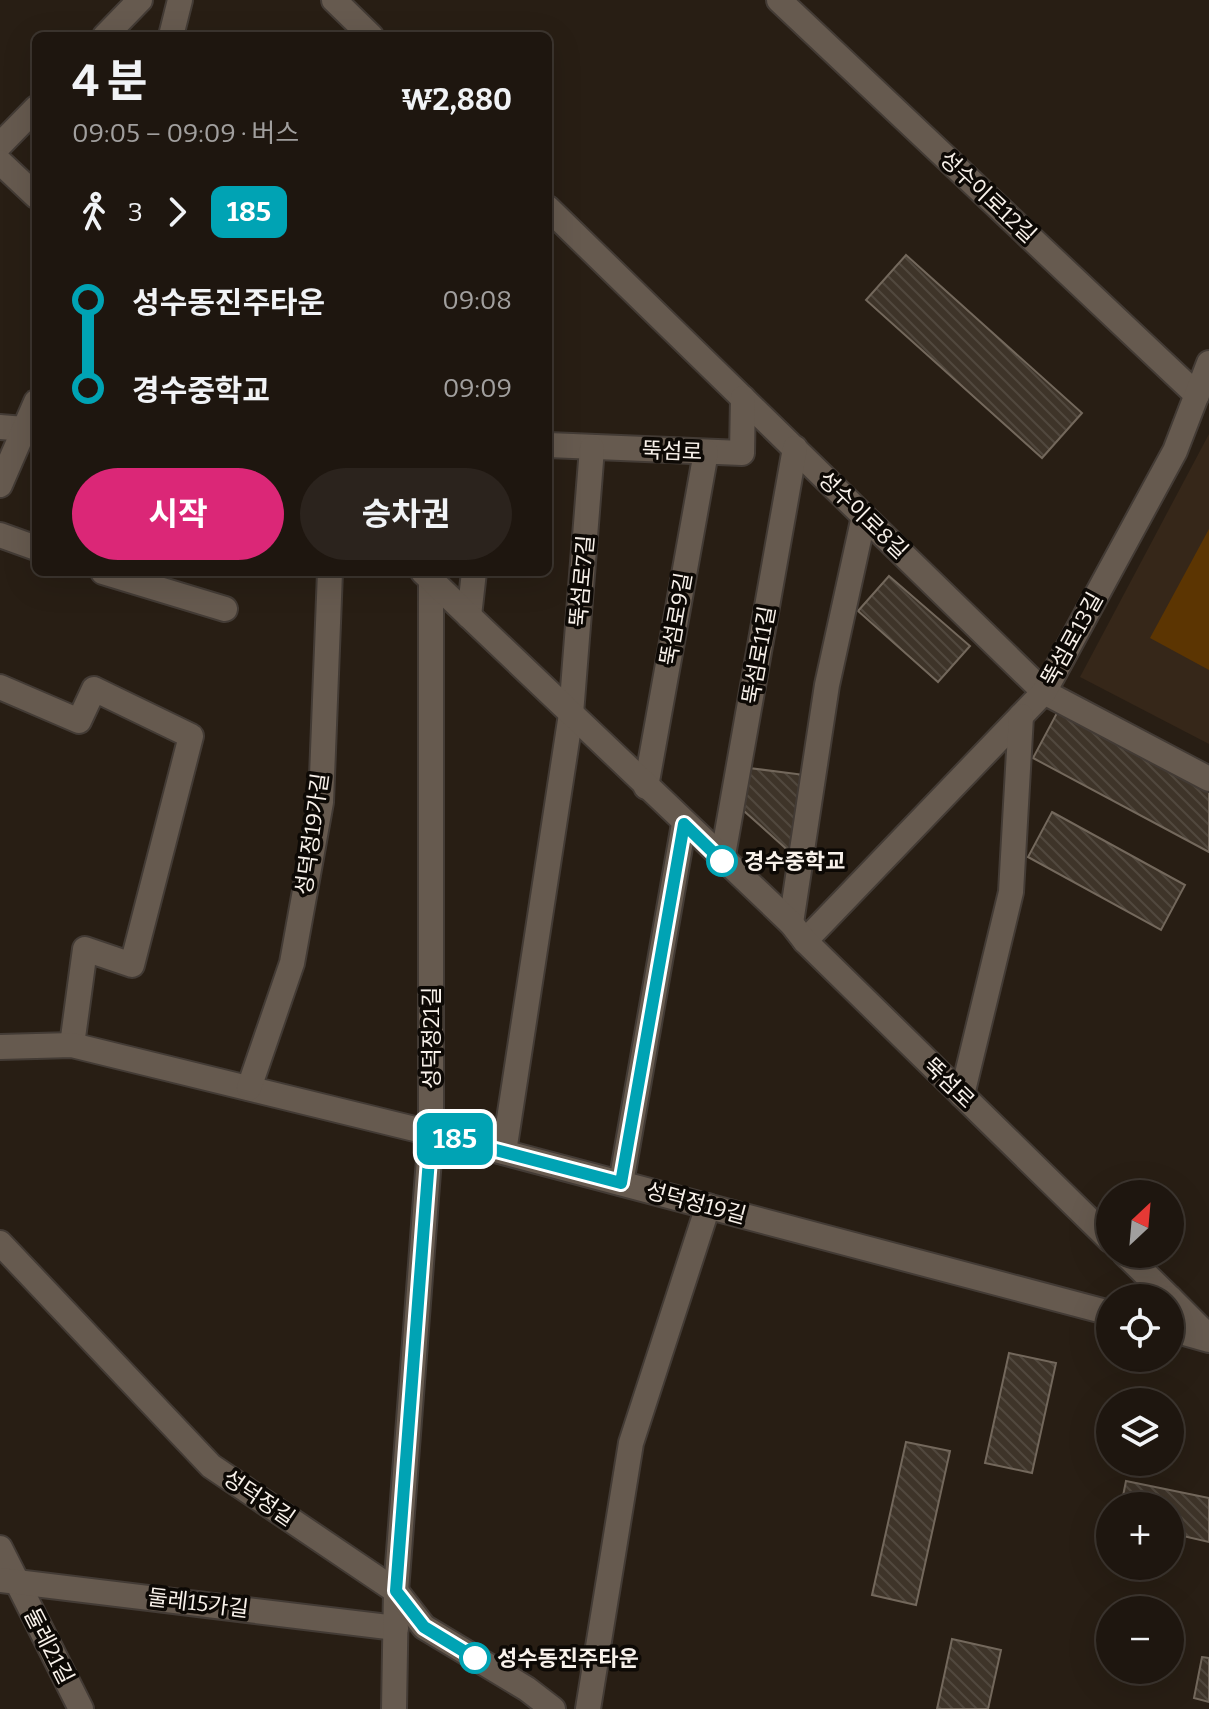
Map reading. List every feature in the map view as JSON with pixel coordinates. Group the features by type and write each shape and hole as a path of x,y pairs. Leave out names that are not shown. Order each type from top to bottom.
{"street":[{"path":"109,32 140,0"},
{"path":"172,32 180,0"},
{"path":"334,0 367,32"},
{"name":"성수이로12길","path":"779,0 1197,395"},
{"path":"0,145 32,112"},
{"path":"0,162 32,192"},
{"name":"성수이로8길","path":"552,212 1044,692 1209,779"},
{"name":"뚝섬로13길","path":"798,932 1044,692 1175,451 1209,363"},
{"name":"뚝섬로","path":"552,445 742,453 743,398"},
{"path":"0,485 25,418"},
{"name":"뚝섬로7길","path":"571,714 592,448"},
{"name":"뚝섬로11길","path":"722,861 795,448"},
{"name":"뚝섬로9길","path":"646,787 706,452"},
{"path":"798,932 827,685 864,516"},
{"path":"0,535 32,547"},
{"path":"116,576 225,609"},
{"name":"성덕정19가길","path":"249,1088 292,963 321,802 330,576"},
{"name":"뚝섬로","path":"427,576 798,932 1096,1226"},
{"name":"성덕정21길","path":"394,1709 396,1591 431,1133 427,576"},
{"path":"469,616 474,576"},
{"path":"0,687 79,721 94,689 191,736 132,965 85,949 72,1045"},
{"path":"504,1152 571,714"},
{"path":"962,1095 1011,892 1021,716"},
{"path":"621,1183 684,824"},
{"name":"성덕정19길","path":"0,1047 72,1045 431,1133 1096,1309"},
{"path":"588,1709 631,1443 708,1206"},
{"name":"성덕정길","path":"0,1243 211,1466 396,1591 424,1627 527,1689 553,1709"},
{"path":"1139,1268 1156,1284"},
{"path":"1184,1312 1209,1338"},
{"path":"1184,1332 1209,1338"},
{"name":"둘레21길","path":"0,1548 8,1580 77,1706"},
{"name":"둘레15가길","path":"8,1580 396,1628"}],"shaded area":[{"path":"1209,434 1209,744 1080,677"},
{"path":"1209,529 1209,670 1150,638"}],"building":[{"path":"906,255 1082,413 1042,458 866,300"},
{"path":"889,576 970,646 938,682 858,611"},
{"path":"1058,711 1209,791 1209,852 1033,758"},
{"path":"749,768 805,775 792,854 744,811"},
{"path":"1052,812 1185,885 1161,930 1028,857"},
{"path":"1009,1353 1056,1363 1032,1473 985,1463"},
{"path":"906,1442 950,1451 916,1605 872,1595"},
{"path":"1126,1481 1180,1492 1124,1492"},
{"path":"1184,1493 1209,1498 1209,1542 1184,1536"},
{"path":"952,1639 1001,1650 988,1709 937,1709"},
{"path":"1202,1657 1209,1658 1209,1702 1194,1698"}],"bus line":[{"name":"185","path":"475,1658 424,1627 396,1591 431,1133 621,1183 684,824 722,861"}],"place":[{"name":"경수중학교","path":"722,861"},
{"name":"성수동진주타운","path":"475,1658"}]}
